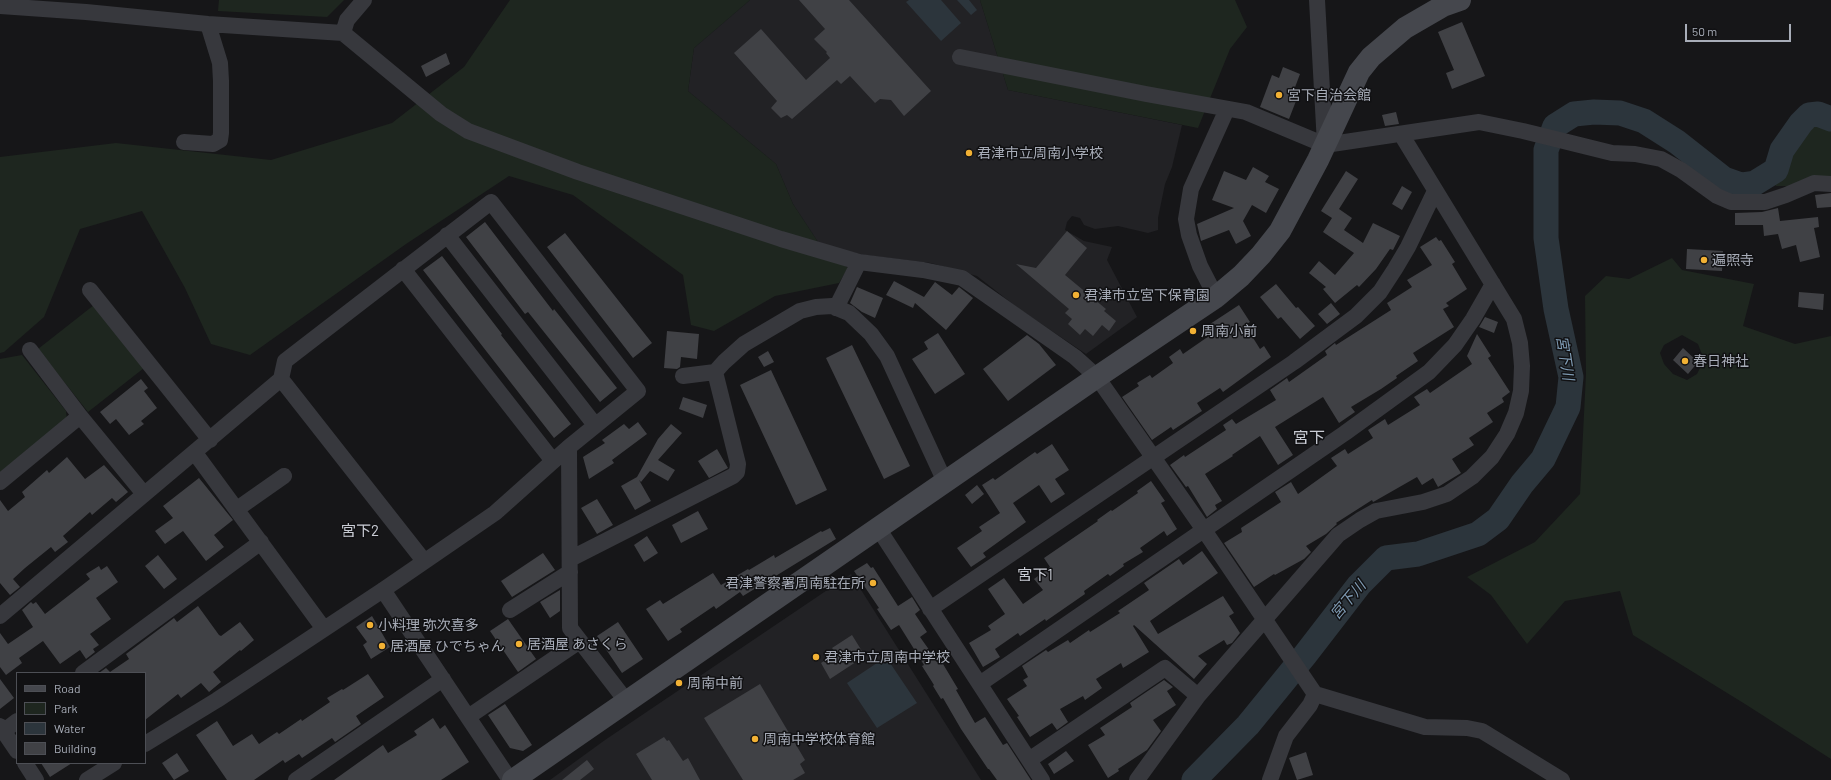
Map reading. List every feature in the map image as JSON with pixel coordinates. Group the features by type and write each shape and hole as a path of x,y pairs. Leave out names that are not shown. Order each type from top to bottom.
{"street":[{"path":"343,33 347,20 364,0"},
{"path":"1318,0 1325,145"},
{"path":"383,590 512,780 1097,377 1216,297 1241,276 1261,255 1280,230 1325,145 1359,72 1371,57 1405,28 1443,6 1460,0"},
{"path":"0,6 30,4 86,12 208,24 343,33 441,114 468,131 578,172 781,239 859,262 923,270 962,278 1075,357 1097,377 1204,530 1312,689 1425,727 1467,728 1482,731 1562,780"},
{"path":"184,142 213,144 220,140 220,63 208,24"},
{"path":"960,57 1246,112 1325,145 1479,122 1524,131 1581,147 1612,153 1635,154 1661,159 1681,170 1717,196 1731,202 1765,202 1814,183 1831,184"},
{"path":"1216,297 1200,266 1189,235 1186,219 1191,189 1227,109"},
{"path":"1137,780 1198,696 1338,535 1360,520 1376,512 1423,502 1447,494 1472,477 1492,457 1507,434 1516,413 1522,390 1522,366 1520,344 1514,319 1435,191 1402,134"},
{"path":"930,609 1301,357 1356,316 1380,292 1395,270 1408,247 1435,191"},
{"path":"0,616 210,440 281,378 285,362 491,202 638,391 569,447 495,513 383,590 217,700 146,743"},
{"path":"448,235 595,425"},
{"path":"836,308 859,262"},
{"path":"403,269 553,461"},
{"path":"981,684 1346,433 1429,372 1459,338 1473,319 1493,284"},
{"path":"90,290 210,440"},
{"path":"684,376 716,372 724,362 744,344 800,311 816,307 832,306 849,313 855,318 871,334 887,356 945,482"},
{"path":"30,350 80,416 144,494"},
{"path":"510,610 570,565 733,476 737,472 738,464 716,372"},
{"path":"281,378 424,561"},
{"path":"0,482 80,416"},
{"path":"569,447 570,628 627,702"},
{"path":"195,452 324,629"},
{"path":"237,509 284,476"},
{"path":"878,528 930,609 981,684 1042,780"},
{"path":"84,672 261,542"},
{"path":"468,717 580,641"},
{"path":"1029,760 1165,668 1198,696"},
{"path":"296,780 443,679"},
{"path":"1270,780 1286,736 1310,705 1312,689"},
{"path":"16,721 2,728 16,749"},
{"path":"26,764 36,780"},
{"path":"87,780 112,764"}],"shaded area":[{"name":"君津市立周南小学校","path":"750,0 980,0 1008,90 1182,125 1172,167 1165,184 1158,218 1158,230 1148,233 1118,226 1095,229 1084,225 1080,218 1072,216 1067,222 1065,230 1084,241 1112,247 1107,260 1137,317 1086,354 1019,309 977,276 931,263 865,255 820,245 793,204 776,164 688,91 694,48"},
{"name":"君津市立周南中学校","path":"851,574 981,780 550,780 605,740"}],"green space":[{"path":"219,0 344,0 327,17 218,11"},
{"path":"510,0 750,0 694,48 688,91 776,164 793,204 820,245 848,268 839,283 775,296 714,331 691,325 683,275 573,195 509,176 406,244 250,355 211,344 185,288 142,211 80,229 44,317 4,352 0,353 0,157 116,143 271,160 392,123 464,67"},
{"path":"980,0 1235,0 1247,27 1230,49 1198,128 1008,90"},
{"path":"1817,112 1831,118 1831,186 1776,186 1767,175 1774,140 1800,115"},
{"path":"1672,258 1682,270 1754,284 1743,326 1795,344 1831,336 1831,759 1633,635 1620,591 1565,601 1527,644 1491,595 1467,577 1535,542 1580,494 1586,374 1585,296 1606,276 1629,279","holes":["1682,335 1698,344 1704,360 1697,374 1687,380 1673,374 1664,364 1660,353 1664,345"]},
{"path":"94,305 144,368 88,412 38,349"},
{"path":"22,355 66,411 67,421 0,475 0,359"}],"water":[{"path":"909,0 941,0 961,23 941,41 906,2"},
{"path":"957,0 969,0 977,10 971,15"},
{"path":"886,657 917,703 877,728 847,683"}],"building":[{"path":"799,0 849,0 931,91 904,116 891,100 880,99 875,103 850,76 841,84 837,80 792,119 787,115 781,118 771,108 777,101 734,53 761,29 806,80 830,58 826,53 827,52 814,39 825,29"},
{"path":"1462,22 1485,76 1452,89 1446,73 1454,70 1438,32"},
{"path":"446,53 450,64 426,77 421,66"},
{"name":"宮下自治会館","path":"1283,67 1300,74 1294,90 1293,99 1296,101 1289,119 1260,107 1272,75 1279,78"},
{"path":"1396,112 1399,124 1385,126 1382,115"},
{"path":"1253,167 1269,176 1265,182 1279,189 1266,213 1252,205 1243,221 1251,236 1236,244 1229,230 1201,241 1197,224 1234,208 1212,200 1224,171 1246,180"},
{"path":"1346,171 1358,179 1339,209 1352,218 1344,230 1363,243 1373,223 1400,236 1393,250 1390,249 1376,269 1359,287 1357,285 1335,303 1323,289 1326,287 1309,273 1319,261 1335,275 1354,253 1323,232 1332,218 1321,211"},
{"path":"1402,186 1412,192 1402,210 1392,204"},
{"path":"1831,193 1831,207 1817,208 1815,195"},
{"path":"1778,208 1780,221 1818,217 1819,227 1814,228 1820,257 1800,262 1796,245 1782,249 1778,234 1764,236 1763,225 1735,225 1735,213 1762,212"},
{"path":"485,222 553,311 554,309 617,388 600,402 528,312 525,314 466,237"},
{"path":"1067,231 1087,248 1065,275 1106,309 1104,311 1116,321 1109,331 1102,325 1093,336 1085,329 1080,335 1068,324 1072,319 1065,313 1069,309 1016,264 1036,268"},
{"path":"565,233 652,343 633,358 547,247"},
{"path":"1436,237 1439,241 1441,240 1455,262 1452,264 1467,289 1446,303 1449,306 1443,309 1454,327 1413,353 1418,361 1396,376 1397,378 1381,389 1351,407 1355,412 1339,423 1323,397 1275,427 1293,455 1278,465 1260,436 1205,474 1222,501 1215,505 1217,509 1207,517 1188,486 1186,487 1170,465 1226,430 1223,425 1232,419 1236,424 1276,400 1270,390 1287,378 1289,382 1327,355 1325,351 1335,343 1336,345 1391,310 1387,303 1412,287 1407,280 1432,265 1420,247"},
{"name":"遍照寺","path":"1687,249 1723,251 1722,271 1686,269"},
{"path":"442,256 502,334 501,335 571,424 554,438 423,270"},
{"path":"894,281 924,297 935,282 952,295 959,287 973,298 946,330 915,303 913,308 886,295"},
{"path":"1276,284 1296,308 1298,307 1315,326 1300,339 1281,317 1278,319 1260,297"},
{"path":"857,287 883,298 875,318 862,312 850,303"},
{"path":"1799,292 1824,294 1823,310 1798,307"},
{"path":"1331,303 1340,314 1327,324 1318,314"},
{"path":"1239,305 1250,322 1245,325 1260,349 1264,346 1271,357 1223,392 1220,388 1197,403 1202,411 1173,430 1171,427 1152,440 1122,397 1139,386 1137,383 1150,375 1152,378 1173,363 1169,357 1180,349 1183,354 1209,336 1204,328"},
{"path":"1485,317 1498,322 1494,333 1479,327"},
{"path":"667,331 699,334 697,359 681,357 680,367 677,369 664,368"},
{"path":"938,333 965,374 935,394 912,359 928,349 924,342"},
{"path":"1477,334 1491,356 1488,358 1510,392 1502,398 1504,402 1487,413 1493,422 1469,438 1474,445 1452,459 1461,473 1438,487 1433,478 1422,485 1417,477 1375,501 1373,502 1372,500 1336,523 1337,524 1326,534 1306,546 1311,552 1304,559 1275,575 1274,574 1254,587 1224,543 1242,532 1241,528 1281,502 1275,492 1291,482 1298,494 1337,466 1331,458 1345,449 1348,454 1373,438 1368,430 1385,419 1388,425 1420,405 1414,397 1427,389 1430,393 1472,364 1467,356"},
{"path":"1027,335 1039,344 1056,365 1008,401 983,369"},
{"path":"852,345 910,466 884,479 826,358"},
{"name":"春日神社","path":"1683,348 1698,362 1688,374 1673,360"},
{"path":"768,351 774,362 764,367 758,357"},
{"path":"771,370 827,490 796,505 740,385"},
{"path":"141,379 148,388 144,391 157,408 141,421 144,424 129,435 116,419 110,424 100,412"},
{"path":"683,397 707,405 703,418 679,409"},
{"path":"638,422 647,434 612,460 614,463 589,479 583,457 605,443 602,440 624,424 629,429"},
{"path":"671,424 682,433 658,460 675,470 668,481 650,471 641,482 639,480 651,501 635,510 621,486 637,477 658,439"},
{"path":"1052,444 1069,470 1055,479 1065,494 1051,503 1039,485 1013,503 1026,522 983,553 986,557 971,567 957,548 982,531 979,527 1000,513 982,485 993,478 995,480 1035,452 1037,454"},
{"path":"717,449 728,468 709,478 698,461"},
{"path":"67,457 85,479 104,465 128,492 116,502 112,498 92,515 90,512 63,536 68,542 55,552 51,547 25,568 13,579 20,587 10,595 0,583 0,500 8,511 25,497 22,492 47,470 49,473"},
{"path":"199,478 233,520 214,535 224,547 206,561 183,531 165,544 155,531 173,518 163,506"},
{"path":"1151,481 1165,501 1161,503 1177,529 1167,536 1164,531 1140,548 1143,552 1123,564 1124,566 1110,576 1108,574 1084,591 1085,594 1046,621 1045,619 1020,636 1018,633 995,649 1000,657 983,667 969,643 991,630 988,626 1005,614 988,589 1004,578 1023,604 1043,590 1034,579 1050,567 1044,558 1098,521 1097,520 1111,510 1112,511 1138,493 1137,491"},
{"path":"977,485 984,494 972,504 965,495"},
{"path":"597,499 613,525 597,534 581,508"},
{"path":"698,511 708,529 681,543 672,525"},
{"path":"830,528 836,539 743,596 740,592 716,609 714,606 680,629 682,632 668,641 646,609 660,600 663,604 713,573 721,585 774,555 775,558 821,531 822,532"},
{"path":"647,536 658,553 644,562 634,545"},
{"path":"1202,551 1218,573 1150,621 1158,634 1223,596 1234,613 1229,616 1240,633 1232,643 1227,645 1224,640 1198,656 1207,664 1194,679 1134,625 1133,626 1149,652 1123,668 1121,663 1096,679 1102,688 1085,700 1083,696 1060,709 1068,722 1057,730 1052,723 1030,737 1017,717 1019,716 1007,699 1027,686 1023,680 1028,677 1022,666 1046,650 1048,652 1068,640 1070,643 1089,630 1090,632 1120,613 1118,611 1149,590 1144,583 1179,559 1183,565"},
{"path":"543,553 555,570 512,597 501,581"},
{"path":"158,555 177,579 164,589 145,566"},
{"path":"867,563 871,568 873,567 898,606 912,597 920,610 915,614 927,632 920,637 935,658 937,656 943,664 958,689 956,690 975,723 985,717 1003,745 1007,743 1031,780 997,780 988,769 961,729 943,698 941,699 922,666 924,665 899,625 891,630 877,609 879,608 854,571"},
{"path":"99,566 101,570 107,566 118,582 96,598 111,619 90,634 99,645 93,649 95,652 86,659 80,650 60,664 43,641 19,658 22,663 6,675 0,667 0,633 8,644 33,627 22,610 31,602 33,604 36,602 45,614 90,579 86,574"},
{"path":"560,590 560,611 550,618 540,602"},
{"path":"198,606 219,635 221,636 240,622 254,640 213,672 221,682 209,692 201,683 181,698 178,694 146,719 146,672 110,672 129,659 126,654 174,618 177,622"},
{"path":"372,616 390,647 371,659 363,645 367,642 356,627"},
{"path":"508,619 536,659 518,672 490,631"},
{"path":"618,622 643,659 622,673 597,636"},
{"path":"852,635 865,656 830,679 821,663 836,653 832,648"},
{"path":"106,668 110,672 100,672"},
{"path":"368,674 384,697 356,716 361,724 335,742 332,738 302,758 299,754 285,763 283,760 254,780 227,780 196,735 217,721 233,746 252,734 259,744 277,732 279,734 301,719 302,721 330,702 327,698"},
{"path":"0,679 14,698 0,709"},
{"path":"1164,680 1173,687 1167,691 1176,705 1153,720 1161,731 1147,750 1118,769 1119,771 1108,778 1088,745 1105,735 1100,728 1132,707 1130,703"},
{"name":"周南中学校体育館","path":"760,684 805,760 800,764 805,773 793,780 743,780 704,718"},
{"path":"505,704 532,745 523,751 510,748 488,715"},
{"path":"433,718 440,729 445,725 469,762 441,780 334,780 383,745 388,753 417,735 414,731"},
{"path":"664,737 667,741 669,740 683,761 688,758 700,780 652,780 636,754"},
{"path":"1066,751 1074,761 1054,774 1048,764"},
{"path":"1306,752 1313,775 1297,780 1289,758"},
{"path":"177,753 189,771 174,780 162,763"},
{"path":"587,760 594,769 580,780 562,780"},
{"path":"42,764 70,764 50,777"}],"waterway":[{"name":"宮下川","path":"1194,780 1248,725 1359,585 1386,558 1418,554 1478,534 1498,519 1522,484 1543,459 1568,407 1571,377 1556,309 1546,238 1546,150 1555,126 1574,114 1594,112 1620,113 1644,121 1677,142 1724,179 1741,185 1755,183 1776,170 1782,150 1801,123 1809,115 1818,114 1831,119"}],"place":[{"name":"宮下自治会館","path":"1279,95"},
{"name":"君津市立周南小学校","path":"969,153"},
{"name":"遍照寺","path":"1704,260"},
{"name":"君津市立宮下保育園","path":"1076,295"},
{"name":"周南小前","path":"1193,331"},
{"name":"春日神社","path":"1685,361"},
{"name":"君津警察署周南駐在所","path":"873,583"},
{"name":"小料理 弥次喜多","path":"370,625"},
{"name":"居酒屋 あさくら","path":"519,644"},
{"name":"居酒屋 ひでちゃん","path":"382,646"},
{"name":"君津市立周南中学校","path":"816,657"},
{"name":"周南中前","path":"679,683"},
{"name":"周南中学校体育館","path":"755,739"}],"district":[{"name":"宮下","path":"1309,438"},
{"name":"宮下2","path":"360,531"},
{"name":"宮下1","path":"1035,575"}]}
